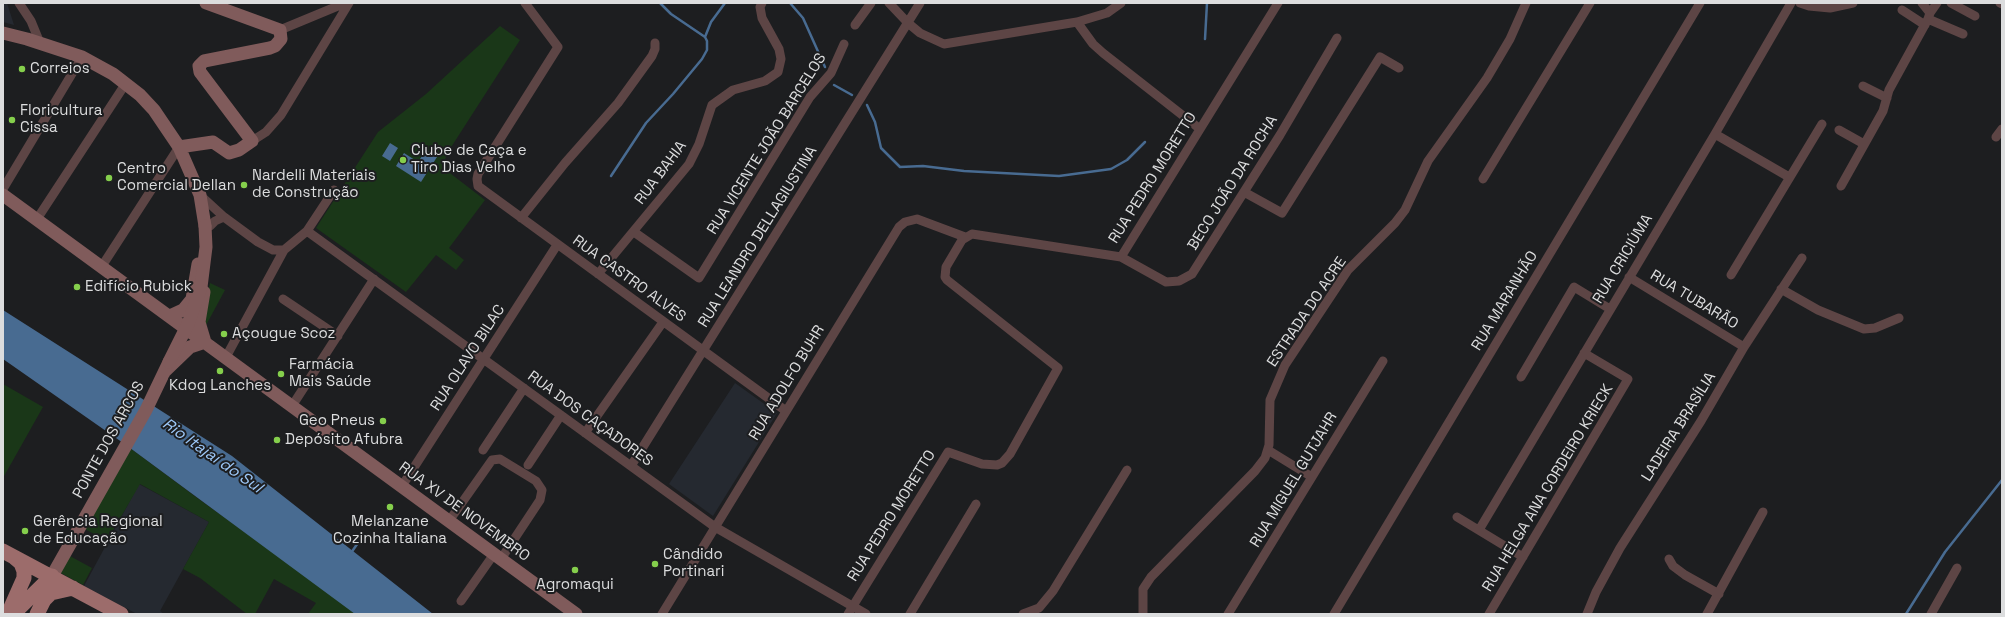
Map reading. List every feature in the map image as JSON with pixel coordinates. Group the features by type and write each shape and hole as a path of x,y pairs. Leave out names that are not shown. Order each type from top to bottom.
{"main road":[{"path":"179,147 213,142 229,153 234,152 252,141 200,72 199,66 204,61 270,48 275,46 281,39 280,30 206,3"},
{"path":"3,33 82,57 126,83 154,110 179,147 201,199 208,226 209,267 199,314 200,328 205,342 190,347 164,370"},
{"name":"RUA XV DE NOVEMBRO","path":"3,195 576,614"},
{"path":"170,316 183,310 192,299 200,249 201,199"},
{"name":"PONTE DOS ARCOS","path":"52,576 146,410 164,370 188,324 201,287 208,226"},
{"path":"195,283 209,267"},
{"path":"192,299 199,314"},
{"path":"12,556 73,588 104,610 121,614"},
{"path":"12,556 33,577 35,588 32,596"},
{"path":"8,614 24,578 24,571 12,556"},
{"path":"13,614 52,576"},
{"path":"37,614 44,600 51,594 73,588"}],"street":[{"path":"19,3 31,21 40,43"},
{"path":"280,30 345,3"},
{"path":"252,141 266,132 281,115 349,3"},
{"name":"RUA CASTRO ALVES","path":"525,3 558,47 478,174 477,183 481,189 786,411"},
{"name":"RUA BAHIA","path":"598,274 634,232 694,155 712,105 733,90 765,81 778,72 781,59 779,49 762,18 760,7 762,3"},
{"path":"855,25 871,3"},
{"path":"889,3 908,23 928,38 944,44 1077,22 1107,13 1121,3"},
{"name":"RUA LEANDRO DELLAGIUSTINA","path":"631,466 920,3"},
{"name":"RUA PEDRO MORETTO","path":"850,610 948,452 982,464 997,465 1002,463 1010,454 1058,368 947,280 945,277 946,267 965,237 972,234 1121,257 1278,3"},
{"name":"ESTRADA DO ACRE","path":"1143,614 1143,589 1151,577 1255,471 1268,450 1270,400 1285,366 1348,270 1395,223 1405,210 1428,161 1487,78 1510,39 1526,3"},
{"path":"1484,179 1590,3"},
{"name":"RUA MARANHÃO","path":"1334,614 1700,3"},
{"name":"RUA CRICIÚMA","path":"1479,530 1715,134 1791,3"},
{"path":"1800,3 1809,6 1830,8 1853,3"},
{"path":"1922,3 1928,19"},
{"path":"1841,186 1883,111 1890,90 1936,3"},
{"path":"1951,3 1975,16"},
{"path":"1902,10 1963,34"},
{"path":"1077,22 1093,44 1103,53 1200,129"},
{"name":"BECO JOÃO DA ROCHA","path":"1121,257 1166,282 1185,279 1196,268 1244,192 1337,38"},
{"path":"521,218 565,163 618,103 652,56 655,43"},
{"name":"RUA VICENTE JOÃO BARCELOS","path":"634,232 699,278 810,97 831,74 844,44"},
{"path":"3,189 82,57"},
{"path":"1244,192 1282,213 1380,57 1399,68"},
{"path":"37,219 126,83"},
{"path":"1863,86 1887,98"},
{"path":"1731,275 1822,124"},
{"path":"1996,137 2002,128"},
{"path":"1839,130 1864,144"},
{"path":"1715,134 1789,178"},
{"path":"102,266 179,147"},
{"path":"226,357 284,250 307,231 334,190"},
{"path":"201,199 258,242 274,250 284,250"},
{"path":"208,226 224,217"},
{"name":"RUA ADOLFO BUHR","path":"662,614 899,227 905,222 917,219 965,237"},
{"name":"RUA DOS CAÇADORES","path":"307,231 715,527 850,610 866,614"},
{"name":"RUA OLAVO BILAC","path":"402,486 557,244"},
{"name":"LADEIRA BRASÍLIA","path":"1587,614 1604,576 1620,548 1701,421 1744,347 1802,258"},
{"name":"RUA TUBARÃO","path":"1629,277 1744,347"},
{"path":"292,406 374,279"},
{"path":"1521,377 1574,287 1610,309"},
{"path":"1782,289 1818,310 1864,329 1875,328 1900,318"},
{"path":"283,299 338,336"},
{"path":"585,433 663,322"},
{"name":"RUA HELGA ANA CORDEIRO KRIECK","path":"1490,614 1628,379 1584,353"},
{"name":"RUA MIGUEL GUTJAHR","path":"1228,614 1383,361"},
{"path":"483,450 524,388"},
{"path":"528,465 561,415"},
{"path":"1268,450 1312,477"},
{"path":"449,521 492,460 500,459 536,481 542,490 540,500 498,557 461,601"},
{"path":"1023,614 1039,608 1053,592 1127,470"},
{"path":"910,614 976,504"},
{"path":"1707,614 1763,512"},
{"path":"1457,517 1523,557"},
{"path":"1669,559 1673,566 1681,573 1719,594"},
{"path":"1931,614 1957,568"}],"shaded area":[{"path":"3,3 7,3 14,25 3,22"},
{"path":"735,383 777,413 713,516 669,484"},
{"path":"139,484 209,522 160,611 164,614 137,614 84,586"}],"green space":[{"name":"Clube de Caça e Tiro Dias Velho","path":"500,26 520,40 448,152 442,167 485,200 449,248 464,260 456,270 436,255 406,292 316,228 378,132 426,94"},
{"path":"210,283 225,290 204,329 200,324"},
{"path":"3,384 43,407 3,478"},
{"path":"126,445 359,614 308,614 316,603 274,579 255,614 247,614 200,578 183,569 209,522 140,484 107,541 83,528"},
{"path":"68,555 92,568 83,585 59,572"}],"water":[{"path":"390,143 398,148 390,161 382,156"},
{"path":"426,150 437,157 421,182 396,166 404,153 418,162"},
{"name":"Rio Itajaí do Sul","path":"3,310 232,456 433,614 355,614 126,445 3,359"}],"waterway":[{"path":"611,176 646,123 673,94 702,59 707,50 707,41 705,37 671,14 660,3"},
{"path":"705,37 711,22 725,3"},
{"path":"790,3 803,18 825,67"},
{"path":"1205,39 1207,3"},
{"path":"834,85 852,95"},
{"path":"867,105 875,122 881,148 900,167 923,166 964,171 1059,176 1111,169 1127,160 1145,142"},
{"path":"1906,614 1945,552 2002,480"},
{"path":"351,553 362,537"}],"place":[{"name":"Correios","path":"22,69"},
{"name":"Floricultura Cissa","path":"12,120"},
{"name":"Clube de Caça e Tiro Dias Velho","path":"403,160"},
{"name":"Centro Comercial Dellan","path":"109,178"},
{"name":"Nardelli Materiais de Construção","path":"244,185"},
{"name":"Edifício Rubick","path":"77,287"},
{"name":"Açougue Scoz","path":"224,334"},
{"name":"Kdog Lanches","path":"220,371"},
{"name":"Farmácia Mais Saúde","path":"281,374"},
{"name":"Geo Pneus","path":"383,421"},
{"name":"Depósito Afubra","path":"277,440"},
{"name":"Melanzane Cozinha Italiana","path":"390,507"},
{"name":"Gerência Regional de Educação","path":"25,531"},
{"name":"Cândido Portinari","path":"655,564"},
{"name":"Agromaqui","path":"575,570"}]}
